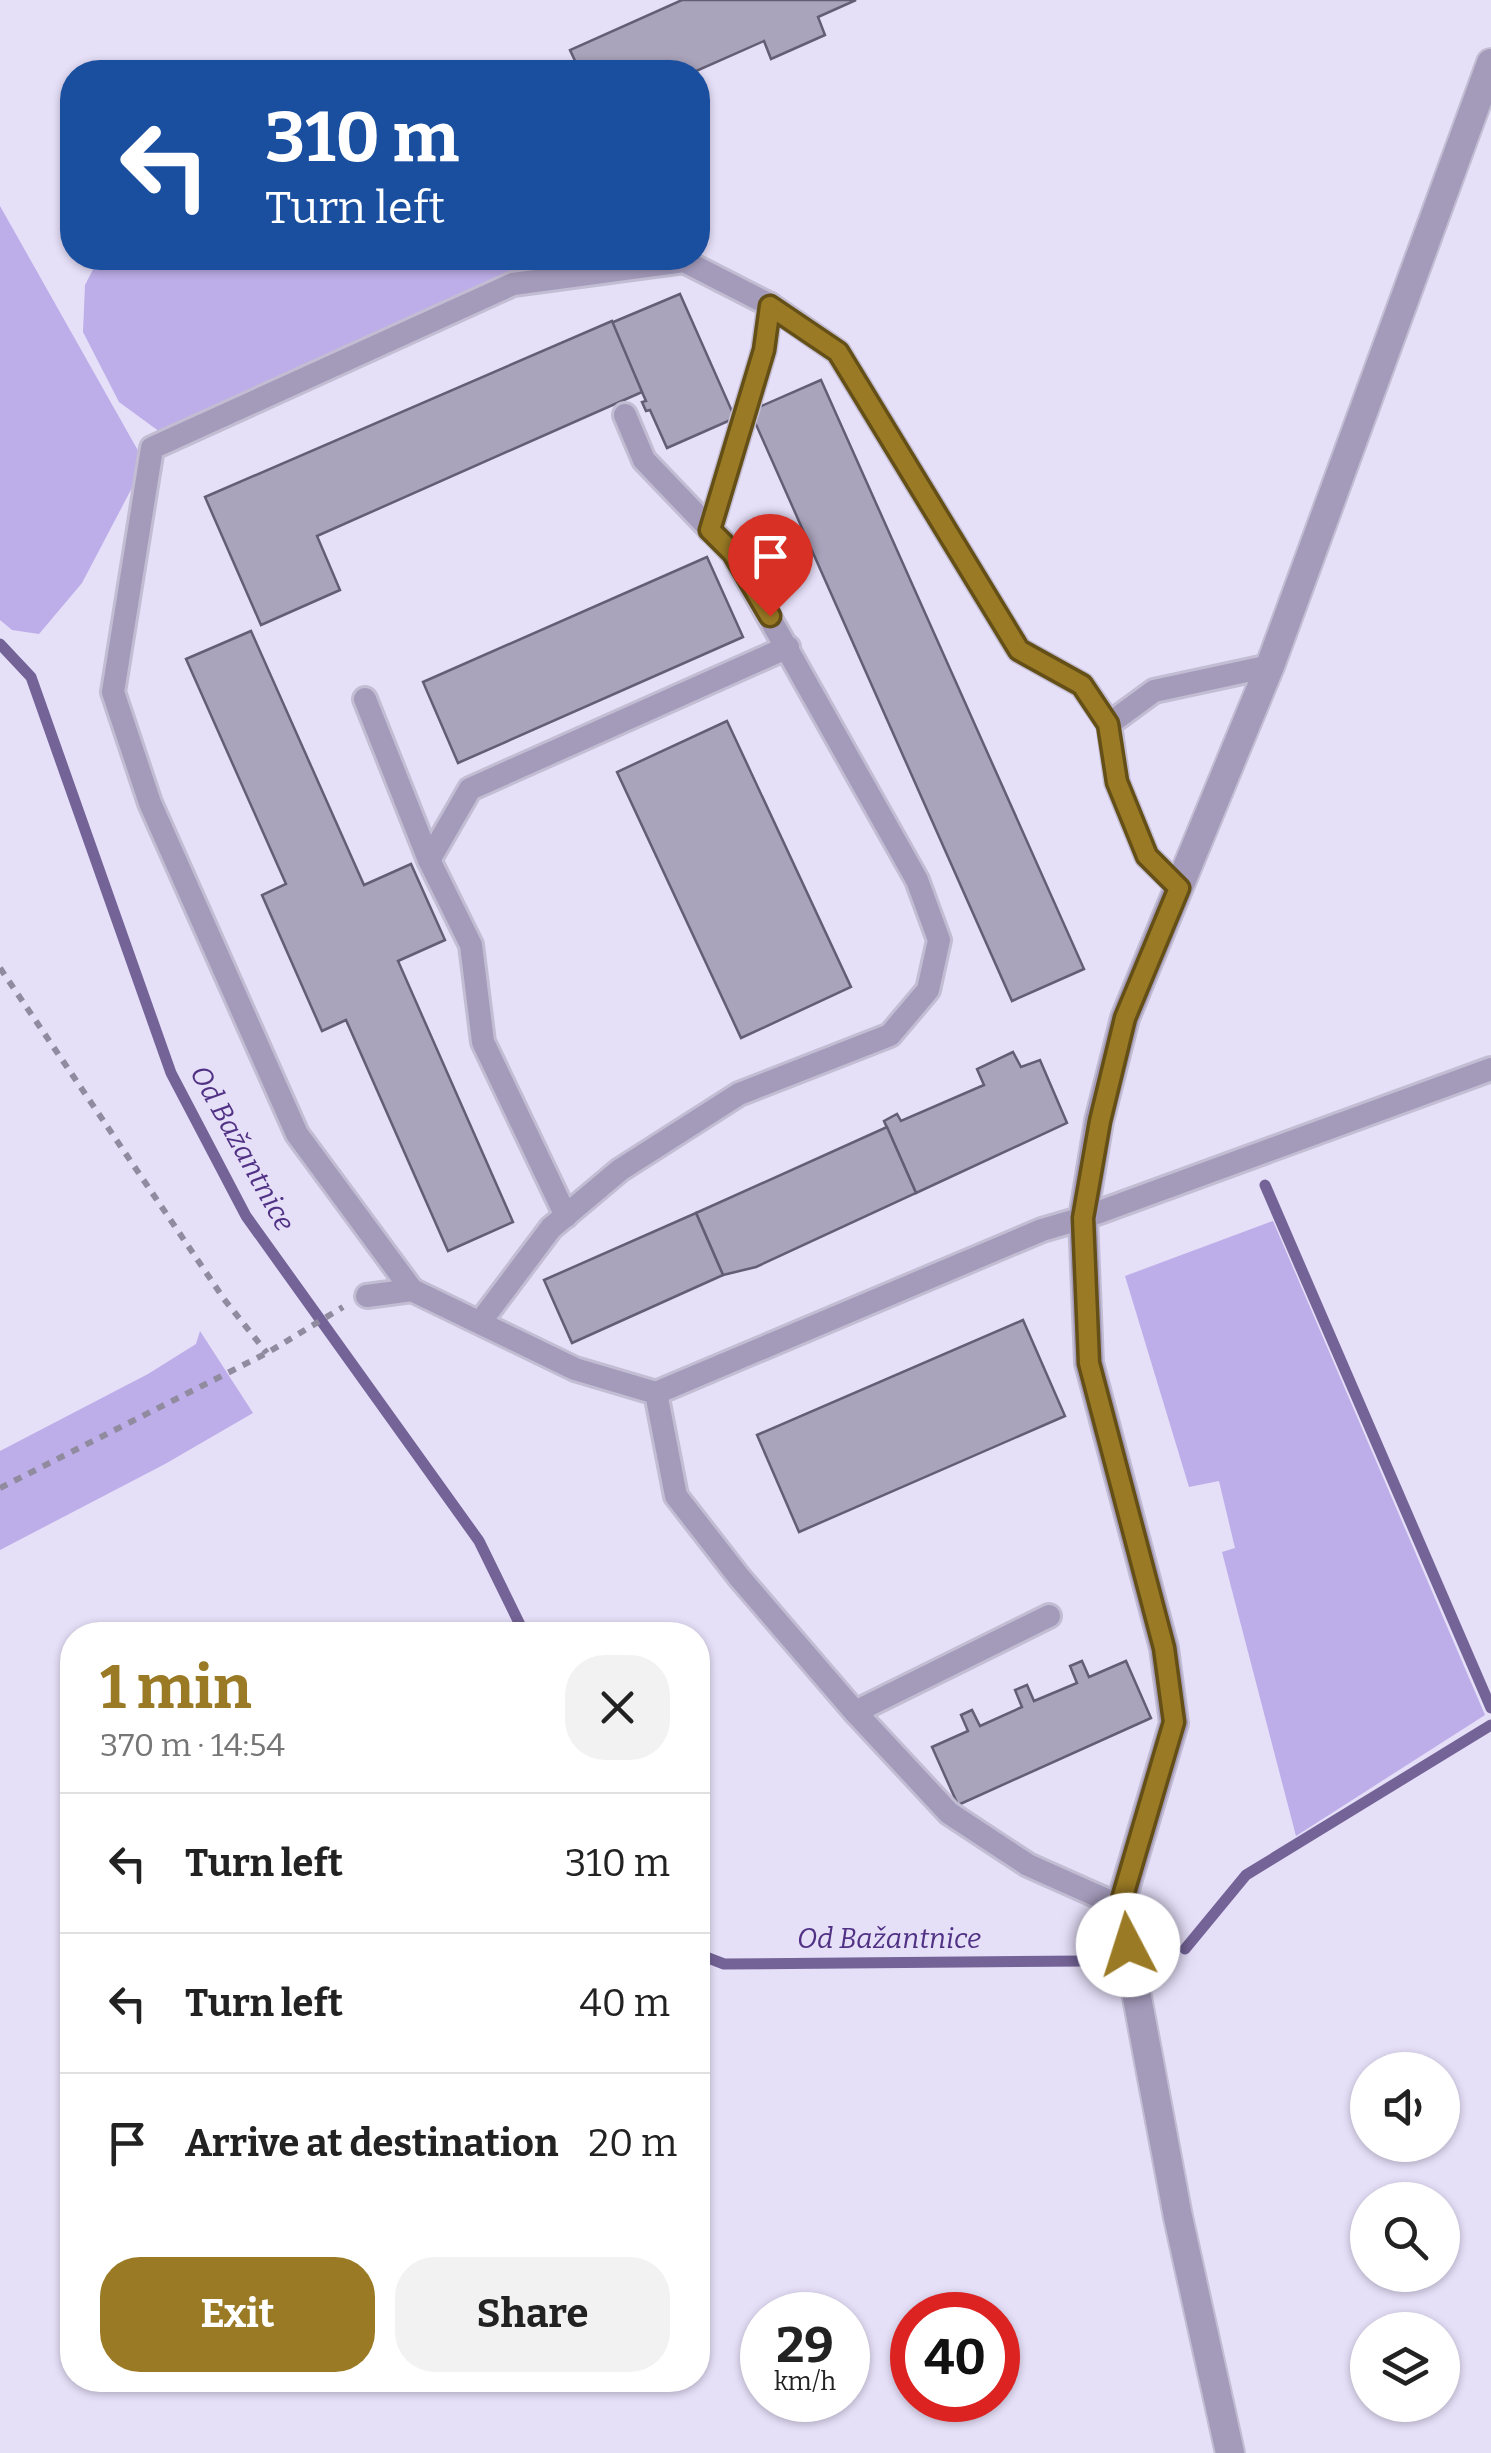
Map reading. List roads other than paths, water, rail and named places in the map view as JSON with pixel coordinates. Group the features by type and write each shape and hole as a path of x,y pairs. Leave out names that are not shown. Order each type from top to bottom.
{"street":[{"path":"1230,2453 1178,2217 1120,1906 1174,1722 1164,1648 1089,1363 1083,1218 1100,1121 1125,1018 1270,666 1491,63"}],"lane":[{"path":"617,270 512,284 152,448 113,692 150,803 297,1134 412,1290 575,1369 656,1393 1042,1230 1491,1069"},
{"path":"701,270 770,306 838,352 1019,650 1082,685 1108,724 1117,782 1147,856 1179,888"},
{"path":"710,530 764,350 770,306"},
{"path":"480,1321 551,1228 620,1170 739,1094 890,1034 928,990 939,940 918,880 733,553 644,460 625,415"},
{"path":"430,860 470,789 788,647"},
{"path":"1108,724 1154,691 1270,666"},
{"path":"365,699 430,860 471,946 483,1042 566,1216"},
{"path":"367,1296 412,1290"},
{"path":"656,1393 676,1496 739,1577 855,1712 949,1813 1028,1865 1120,1906"},
{"path":"855,1712 1049,1616"}],"waterway":[{"name":"Od Bažantnice","path":"0,644 31,677 171,1073 246,1216 479,1541 519,1622"},
{"path":"1265,1185 1491,1708"},
{"name":"Od Bažantnice","path":"1185,1949 1246,1875 1491,1725"},
{"name":"Od Bažantnice","path":"710,1959 724,1964 1083,1961"}]}
